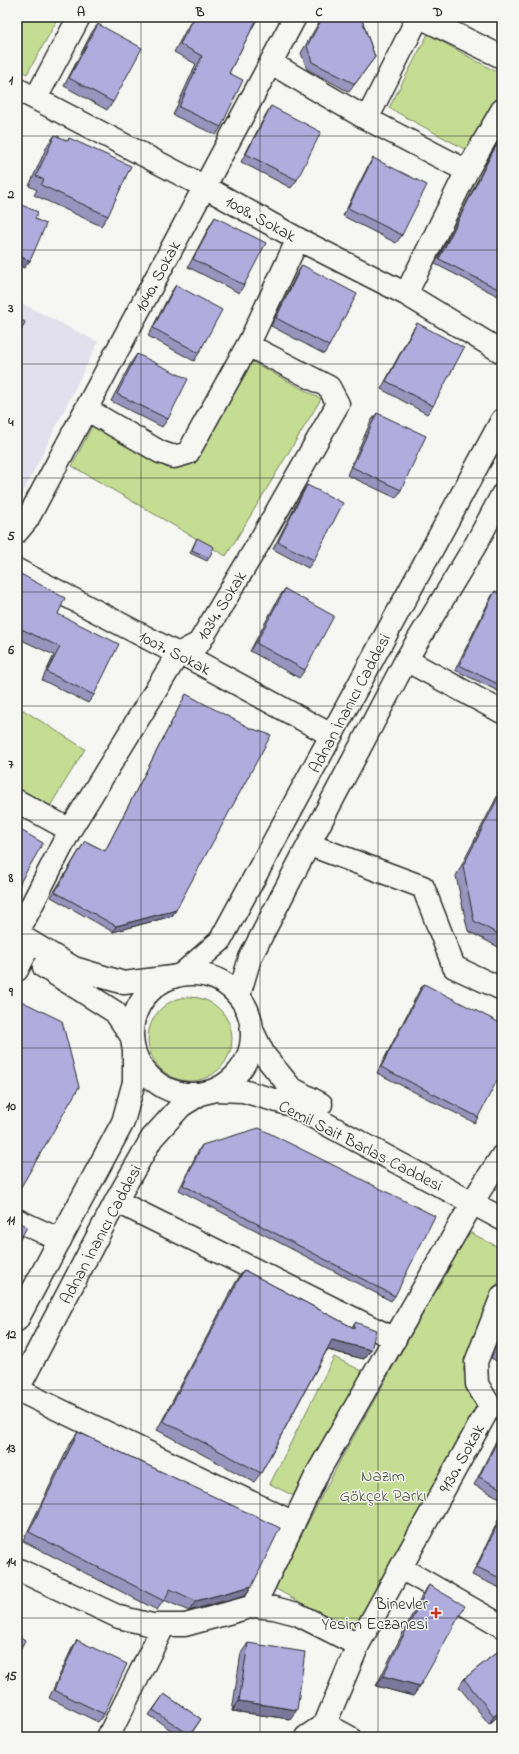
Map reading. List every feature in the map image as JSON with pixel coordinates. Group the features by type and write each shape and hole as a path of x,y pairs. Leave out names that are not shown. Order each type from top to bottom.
{"street":[{"path":"26,94 79,17"},
{"name":"1040. Sokak","path":"17,532 27,520 295,17"},
{"path":"366,118 419,17 502,57"},
{"path":"271,63 366,118 467,171"},
{"name":"1008. Sokak","path":"26,94 205,187 298,239 406,294 502,352"},
{"path":"406,294 467,171 502,110"},
{"path":"86,409 160,452 174,457 188,453 248,345 298,239"},
{"name":"1034. Sokak","path":"17,934 70,830 178,654 200,643 338,404 329,387 248,345"},
{"name":"Adnan İnanıcı Caddesi","path":"177,975 220,941 502,420"},
{"name":"Adnan İnanıcı Caddesi","path":"239,995 250,958 406,660 476,544 502,495"},
{"name":"1007. Sokak","path":"17,570 178,654 190,658 332,735"},
{"path":"406,660 502,712"},
{"path":"17,801 70,830"},
{"path":"310,845 423,888 454,967 502,989"},
{"path":"17,934 74,968 124,983 177,975 207,975 230,986 239,995 246,1006 252,1030 250,1048 243,1066 226,1084 208,1091 190,1094 166,1088 146,1072 133,1044 115,1012 19,959"},
{"path":"133,1044 134,1018 142,1001 159,983 177,975"},
{"name":"Cemil Sait Barlas Caddesi","path":"252,1030 264,1055 291,1088 476,1197 502,1219"},
{"name":"Adnan İnanıcı Caddesi","path":"17,1320 123,1122 134,1082 133,1044"},
{"name":"Adnan İnanıcı Caddesi","path":"17,1391 116,1201 152,1138 181,1106 208,1091"},
{"name":"Cemil Sait Barlas Caddesi","path":"208,1091 243,1091 291,1105 476,1197 502,1201"},
{"path":"254,1606 318,1472 476,1197 502,1156"},
{"path":"116,1201 395,1339"},
{"path":"17,1220 60,1240"},
{"name":"9130. Sokak","path":"324,1724 358,1645 401,1568 496,1408 477,1384 476,1362 502,1296"},
{"path":"17,1391 294,1522"},
{"path":"401,1568 502,1626"},
{"path":"17,1569 119,1617 152,1625 185,1625 254,1606 274,1608 297,1614 358,1645"},
{"path":"108,1737 164,1625"},
{"path":"306,1737 324,1724 349,1737"}],"shaded area":[{"path":"17,301 98,342 17,505"}],"green space":[{"path":"17,17 59,17 27,74 17,69"},
{"path":"428,34 502,75 502,97 472,153 389,108"},
{"path":"249,360 321,399 226,556 72,466 93,424 169,469 179,466"},
{"path":"17,706 85,749 47,811 17,790"},
{"path":"182,997 198,997 214,1004 225,1015 232,1031 232,1047 229,1055 220,1069 214,1074 198,1081 182,1081 166,1074 155,1063 148,1047 148,1031 155,1015 166,1004"},
{"name":"Nazım Gökçek Parkı","path":"469,1232 502,1249 502,1272 463,1370 481,1407 355,1632 274,1588 340,1461"},
{"path":"334,1357 366,1373 302,1500 270,1484"}],"building":[{"path":"195,17 258,17 229,73 243,80 221,127 179,107 202,56 180,44"},
{"path":"323,17 361,17 375,57 355,84 312,62 307,46"},
{"path":"98,24 142,48 113,102 69,78"},
{"path":"271,106 321,132 297,180 246,154"},
{"path":"55,135 68,141 69,138 131,166 108,216 41,185 44,180 36,176"},
{"path":"502,136 502,291 439,259"},
{"path":"373,158 427,185 402,235 348,208"},
{"path":"17,203 38,212 35,219 46,224 30,261 17,255"},
{"path":"215,217 266,243 244,285 193,259"},
{"path":"302,265 357,294 329,346 276,318"},
{"path":"176,285 222,310 199,353 153,328"},
{"path":"17,318 25,322 17,340"},
{"path":"417,323 464,348 433,406 386,381"},
{"path":"137,354 188,379 168,419 117,394"},
{"path":"377,413 426,436 401,490 352,467"},
{"path":"307,485 343,503 314,560 278,542"},
{"path":"197,538 214,547 209,558 192,550"},
{"path":"17,572 65,598 58,614 119,644 94,695 47,672 60,647 17,627"},
{"path":"285,589 334,616 305,670 256,643"},
{"path":"495,591 502,595 502,686 459,665"},
{"path":"186,694 250,728 271,735 176,910 116,926 55,892 85,841 105,851"},
{"path":"502,790 502,936 474,921 463,866"},
{"path":"17,828 43,843 17,888"},
{"path":"424,984 502,1024 502,1071 478,1117 381,1067"},
{"path":"17,999 62,1021 79,1087 21,1187 17,1185"},
{"path":"259,1128 435,1216 395,1296 183,1185 202,1145"},
{"path":"17,1221 27,1227 17,1245"},
{"path":"244,1270 354,1328 355,1322 376,1330 371,1350 332,1340 261,1473 163,1421"},
{"path":"502,1336 502,1354 496,1351"},
{"path":"78,1432 280,1528 252,1586 196,1601 170,1589 164,1601 29,1532"},
{"path":"502,1432 502,1489 479,1477"},
{"path":"502,1515 502,1579 477,1567"},
{"path":"429,1585 465,1606 420,1686 383,1676"},
{"path":"17,1635 25,1640 17,1656"},
{"path":"77,1640 127,1664 104,1714 54,1690"},
{"path":"248,1643 305,1652 297,1710 239,1701"},
{"path":"502,1648 502,1710 494,1716 464,1679"},
{"path":"164,1694 201,1719 190,1735 153,1710"}],"place":[{"name":"Binevler Yesim Eczanesi","path":"436,1613"}]}
